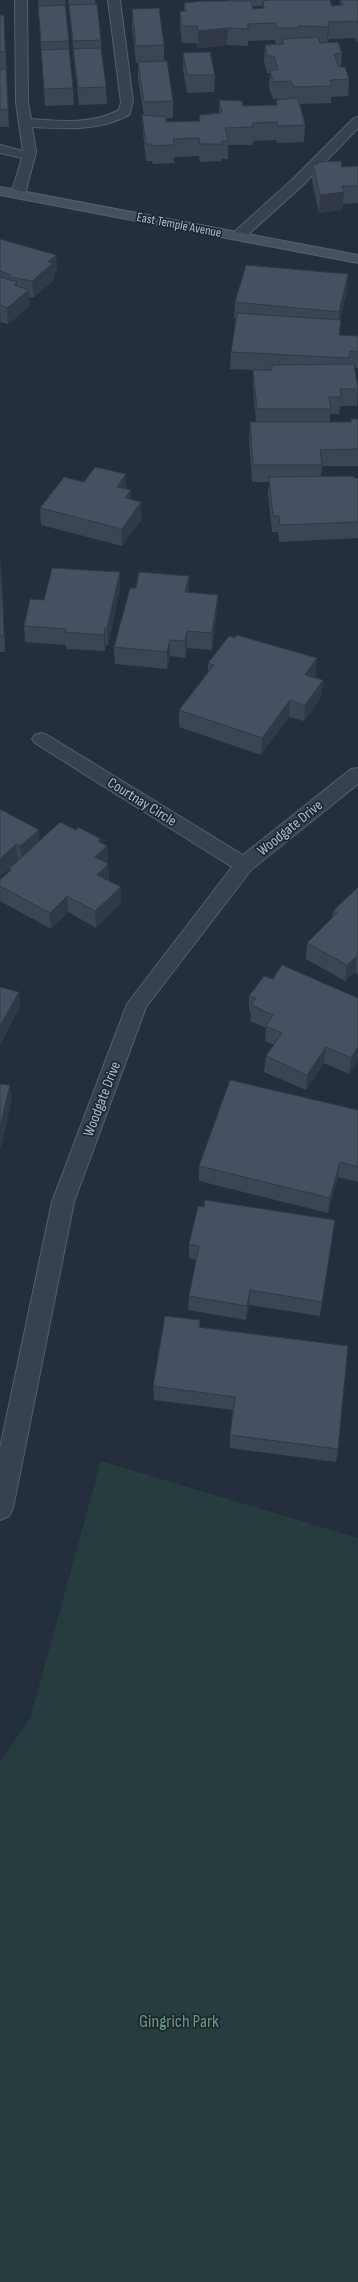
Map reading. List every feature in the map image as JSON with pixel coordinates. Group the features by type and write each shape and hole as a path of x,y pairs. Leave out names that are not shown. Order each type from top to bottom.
{"main road":[{"name":"East Temple Avenue","path":"0,191 358,259"}],"street":[{"path":"18,194 30,152 22,102 21,0"},
{"path":"25,123 91,125 112,120 125,112 127,102 114,0"},
{"path":"238,236 298,182 358,121"},
{"path":"0,149 29,156"},
{"name":"Courtnay Circle","path":"41,739 244,865"},
{"name":"Woodgate Drive","path":"0,1508 63,1202 137,1004 244,865 358,774"}],"green space":[{"name":"Gingrich Park","path":"101,1461 358,1538 358,2282 0,2282 0,1761 30,1719"}],"building":[{"path":"330,0 332,6 343,5 341,0 358,0 358,24 357,21 329,22 328,27 298,26 298,28 277,28 276,23 248,24 248,29 228,28 198,31 197,26 182,26 180,11 186,11 184,3 204,1 251,1 253,9 264,8 263,1"},
{"path":"97,4 101,40 73,41 69,5"},
{"path":"65,5 69,41 41,42 38,6"},
{"path":"159,8 164,45 136,46 132,9"},
{"path":"0,15 4,15 5,52 0,52"},
{"path":"318,37 320,43 338,42 342,53 334,54 339,67 345,67 349,79 330,80 332,86 293,87 291,81 273,82 270,70 278,70 274,56 268,56 265,45 284,44 282,39"},
{"path":"101,48 106,87 78,88 73,49"},
{"path":"69,49 73,88 44,89 41,50"},
{"path":"210,52 215,75 187,75 183,53"},
{"path":"167,61 173,101 144,102 138,62"},
{"path":"0,69 6,69 8,109 0,110"},
{"path":"298,98 305,125 278,126 277,122 252,123 253,127 225,128 228,141 222,141 222,144 200,144 199,138 173,139 174,145 152,146 152,144 146,144 142,115 166,117 166,122 200,121 199,115 222,113 219,100 242,101 243,106 277,105 276,100"},
{"path":"341,161 342,167 358,166 358,186 342,186 344,192 320,195 313,164 318,164 317,162"},
{"path":"0,239 56,255 48,262 53,263 32,281 8,277 11,275 0,271"},
{"path":"246,265 348,274 339,312 235,302"},
{"path":"0,277 17,282 14,285 29,290 7,308 0,305"},
{"path":"237,313 341,320 339,335 358,336 358,352 350,351 349,358 231,352"},
{"path":"354,364 358,389 340,389 341,397 329,397 331,409 257,409 253,370 272,370 272,365"},
{"path":"351,419 358,419 358,449 320,450 322,465 253,465 250,422 351,422"},
{"path":"95,467 126,474 117,487 131,490 125,498 141,502 122,529 40,508 64,477 84,482"},
{"path":"353,476 354,478 358,478 358,522 280,525 279,516 273,516 269,477"},
{"path":"0,558 4,635 0,636"},
{"path":"52,568 120,572 104,635 65,632 66,629 24,626 30,599 44,600"},
{"path":"139,572 189,576 185,592 218,595 212,633 187,631 185,641 170,640 167,652 114,647 130,588 136,588"},
{"path":"237,635 317,658 305,675 323,680 305,705 290,700 262,738 179,710 214,665 208,663 229,636 235,638"},
{"path":"0,809 39,830 20,846 16,844 0,859"},
{"path":"60,822 76,830 78,827 101,839 98,841 107,846 95,857 108,864 97,875 121,887 95,911 67,896 50,913 0,886 0,880 11,870 9,869"},
{"path":"358,887 358,957 357,956 347,965 307,943 337,913 333,911"},
{"path":"282,965 358,998 358,1047 351,1058 326,1047 307,1075 266,1056 282,1033 266,1026 273,1015 251,1005 256,998 249,996 264,976 273,979"},
{"path":"0,987 19,992 0,1026"},
{"path":"230,1080 358,1110 358,1167 340,1162 330,1198 199,1166"},
{"path":"0,1084 10,1085 0,1127"},
{"path":"205,1200 335,1220 322,1302 250,1290 247,1306 189,1296 199,1246 189,1244 198,1206 204,1207"},
{"path":"165,1316 200,1320 198,1327 348,1346 338,1449 230,1435 235,1397 153,1386"}]}
